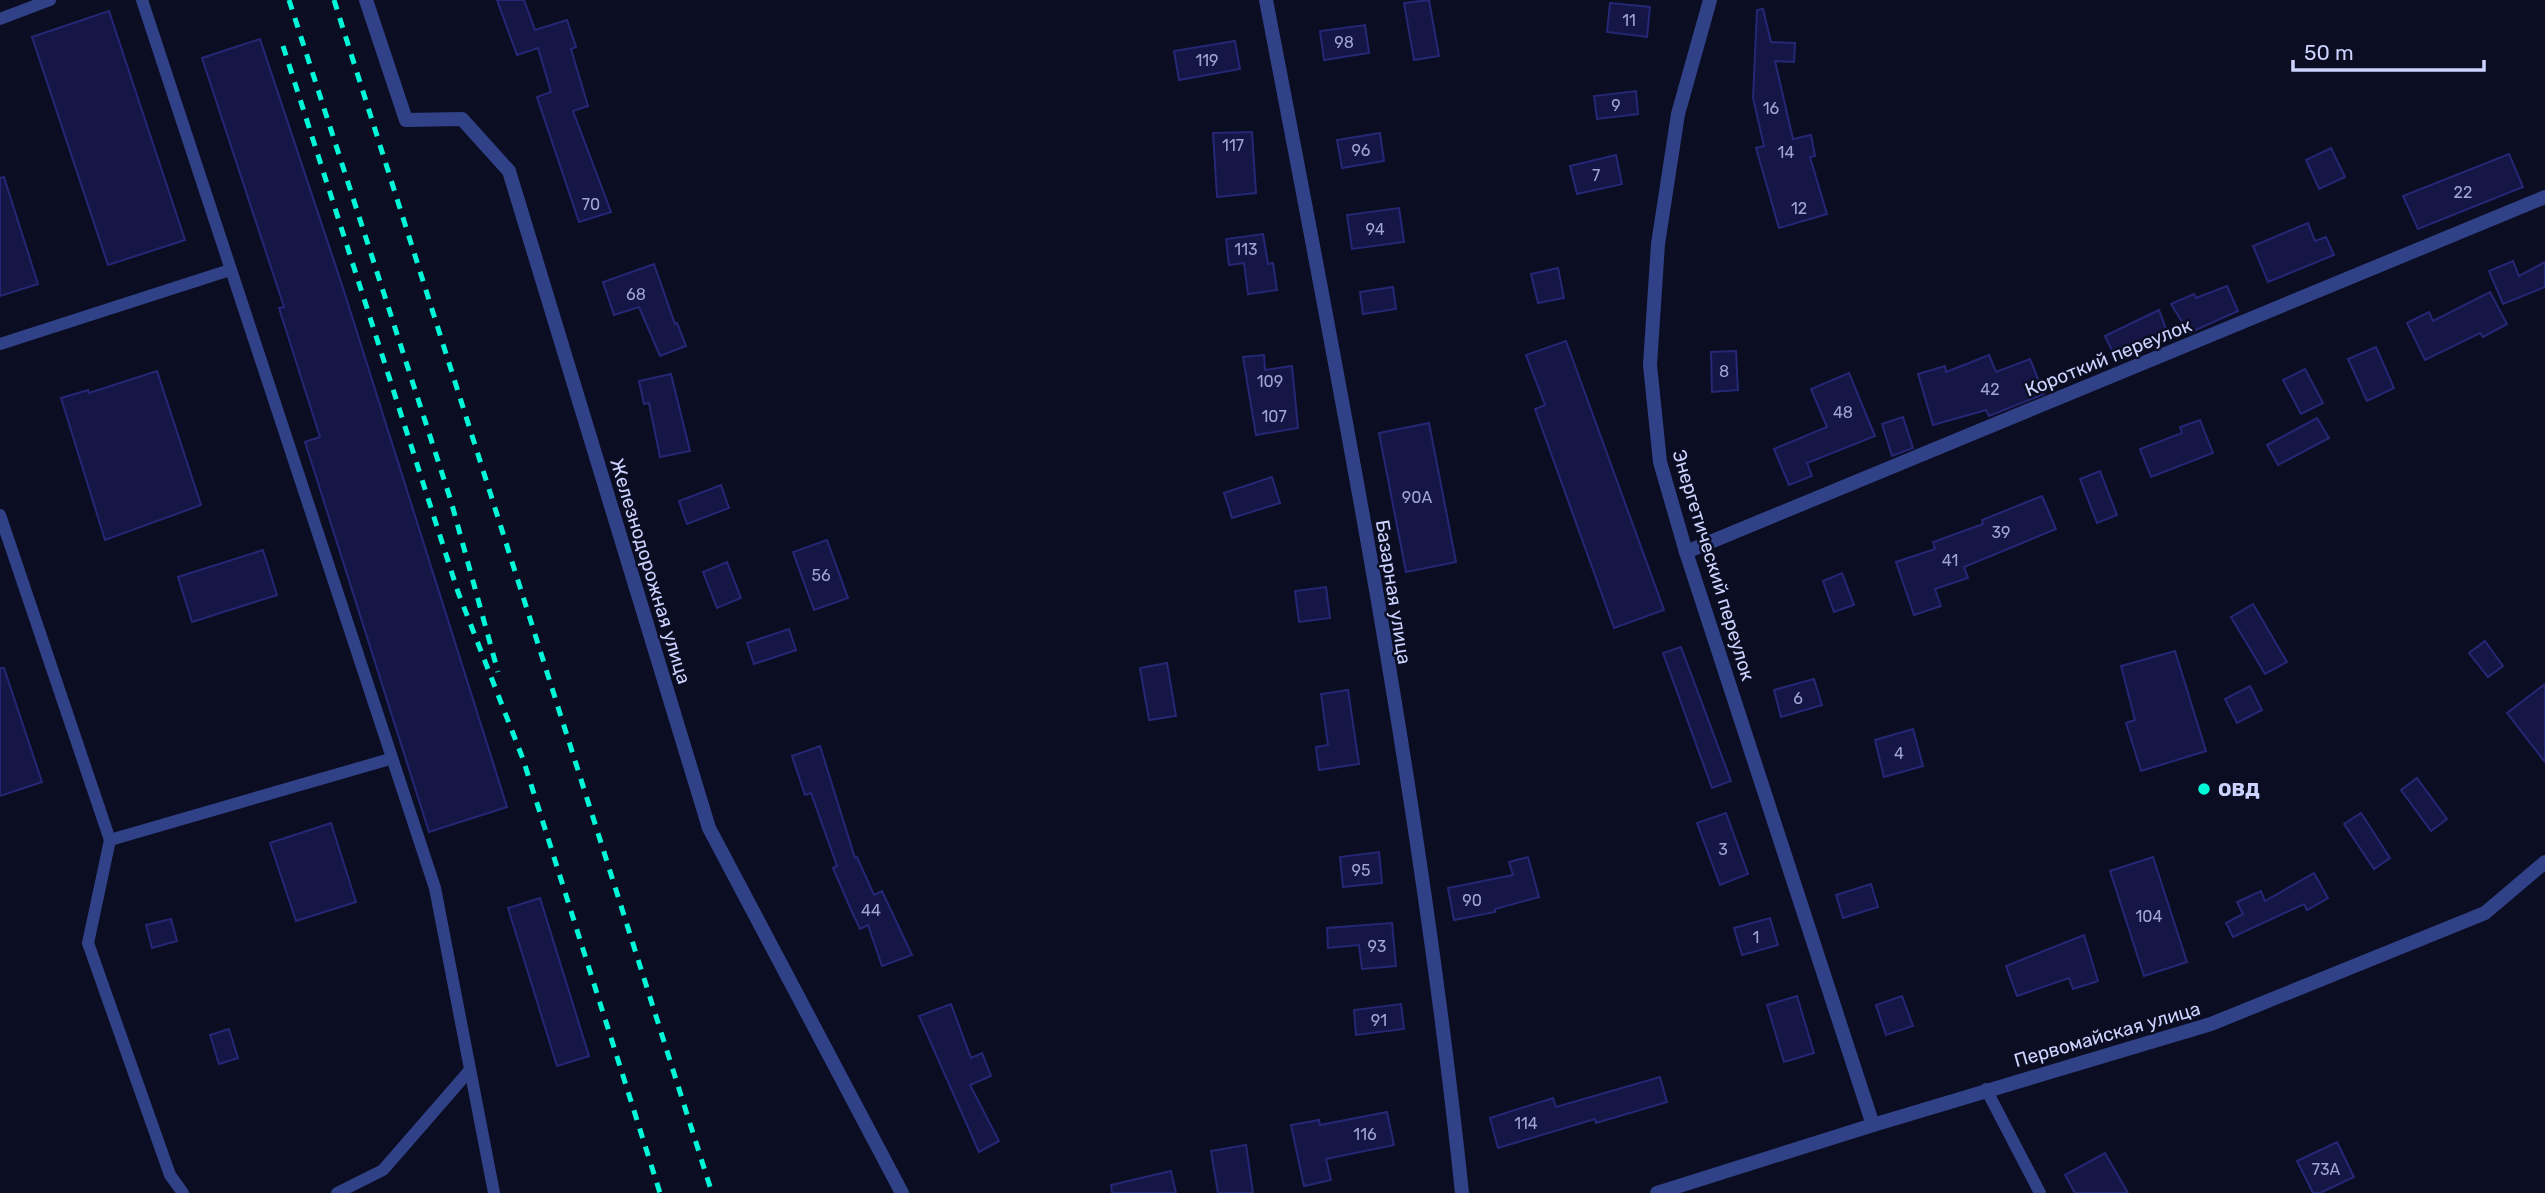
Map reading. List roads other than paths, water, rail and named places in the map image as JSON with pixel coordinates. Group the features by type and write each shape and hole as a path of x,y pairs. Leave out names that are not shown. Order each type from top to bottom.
{"street":[{"name":"Железнодорожная улица","path":"366,0 406,120 462,119 509,171 709,828 902,1193"},
{"name":"Базарная улица","path":"1266,0 1345,407 1442,1004 1462,1193"},
{"name":"Энергетический переулок","path":"1710,0 1678,114 1658,243 1650,365 1660,462 1686,552 1872,1125"},
{"name":"Короткий переулок","path":"1686,552 2545,197"},
{"name":"Первомайская улица","path":"1657,1193 1692,1189 1872,1125 2211,1024 2485,913 2545,862"}],"lane":[{"path":"0,19 50,0"},
{"path":"142,0 390,759 435,888 494,1193"},
{"path":"0,344 230,270"},
{"path":"0,515 110,841 88,943 170,1175 183,1193"},
{"path":"110,841 390,759"},
{"path":"337,1193 383,1170 470,1070"},
{"path":"1986,1089 2040,1193"}],"railway":[{"path":"289,0 451,501 498,672"},
{"path":"334,0 712,1193"},
{"path":"283,46 458,592 523,759 660,1193"}],"place":[{"name":"ОВД","path":"2204,789"}]}
